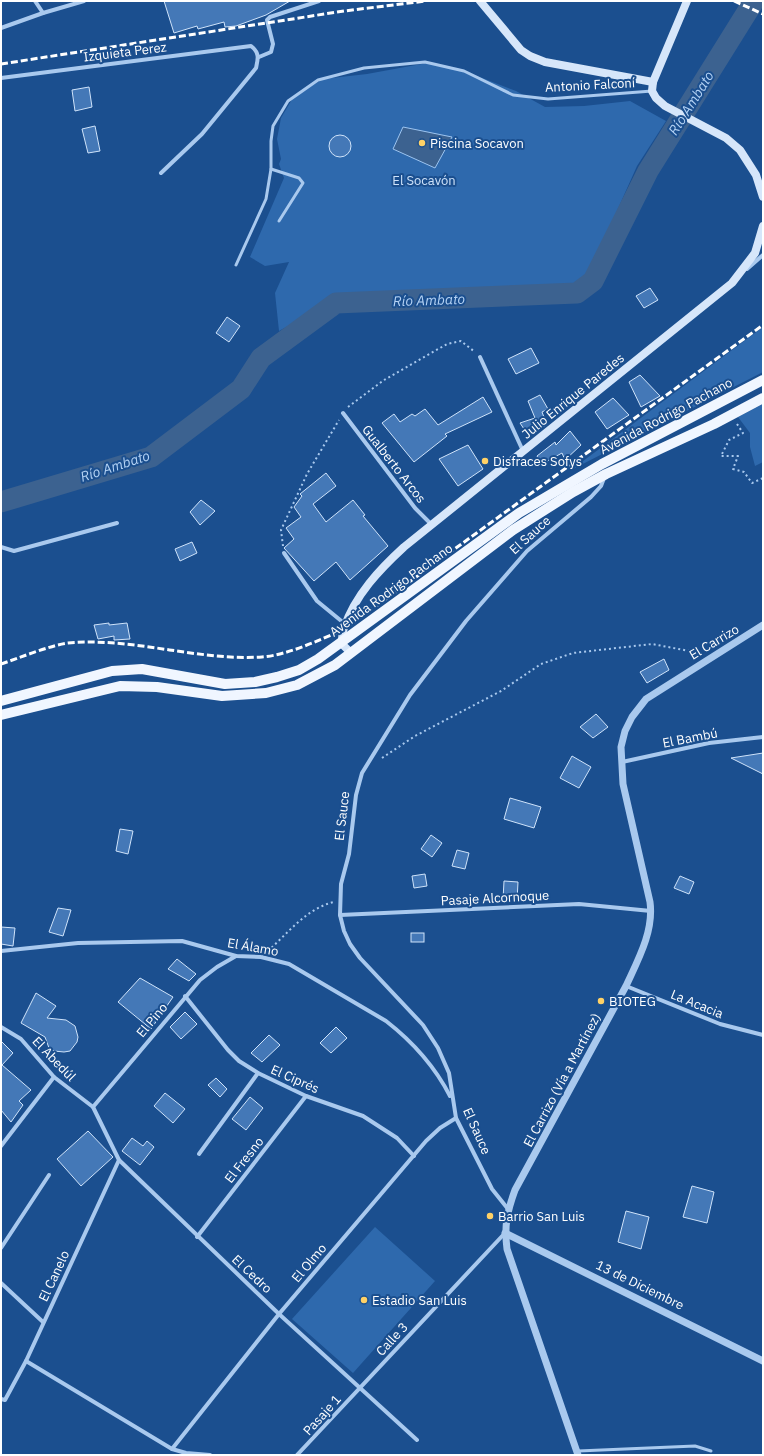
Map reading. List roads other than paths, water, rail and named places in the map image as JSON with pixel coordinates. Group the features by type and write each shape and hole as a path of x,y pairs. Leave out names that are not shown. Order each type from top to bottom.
{"main road":[{"path":"480,1 521,50 530,56 545,62 653,82"},
{"path":"687,1 653,82 652,91 656,98 665,106 726,138 747,159 756,175 763,197"},
{"name":"Julio Enrique Paredes","path":"341,643 345,624 374,577 404,546 717,296 740,274 756,253 763,226"},
{"name":"Avenida Rodrigo Pachano","path":"1,701 112,671 142,669 225,684 256,682 299,670 318,660 519,513 604,469 763,380"},
{"name":"Avenida Rodrigo Pachano","path":"1,715 120,686 157,687 222,696 266,693 297,686 316,676 351,653 513,530 604,469 730,415 763,398"},
{"path":"341,643 351,653"}],"street":[{"path":"35,1 43,12"},
{"path":"1,28 43,12 84,1"},
{"path":"161,173 202,134 256,68 259,57 271,52 273,44 267,20 270,17 319,1"},
{"name":"Izquieta Perez","path":"1,78 251,46 257,51 259,57"},
{"path":"740,274 763,255"},
{"path":"480,357 523,451"},
{"name":"Gualberto Arcos","path":"343,413 415,508 432,525"},
{"name":"El Sauce","path":"508,1209 492,1189 456,1118 449,1073 438,1048 423,1025 360,958 350,944 340,915 339,901 341,884 349,854 356,795 362,773 410,695 466,620 527,551 591,498 601,486 604,469"},
{"path":"1,547 14,551 117,523"},
{"path":"284,553 317,601 345,624"},
{"name":"El Carrizo","path":"676,679 763,625"},
{"name":"El Carrizo (Vía a Martínez)","path":"505,1233 508,1209 515,1190 626,986 641,955 651,911 623,784 621,747 623,736 632,717 646,699 676,679"},
{"name":"El Bambú","path":"622,762 709,743 763,737"},
{"name":"Pasaje Alcornoque","path":"340,915 579,904 651,911"},
{"name":"El Álamo","path":"1,952 78,943 182,941 236,956 261,957 289,964 386,1020 424,1055 440,1075 452,1098"},
{"name":"El Pino","path":"93,1106 200,980 217,967 236,956"},
{"name":"La Acacia","path":"626,986 720,1024 763,1035"},
{"name":"El Ciprés","path":"185,996 228,1050 239,1061 258,1073 306,1096 363,1116 397,1138 414,1156"},
{"name":"El Abedúl","path":"1,1027 21,1039 54,1077 93,1106"},
{"path":"199,1154 258,1073"},
{"path":"1,1146 54,1077"},
{"name":"El Fresno","path":"198,1237 306,1096"},
{"name":"El Cedro","path":"93,1106 119,1160 279,1314 417,1440"},
{"name":"El Olmo","path":"172,1449 279,1314 414,1156 435,1132 456,1118"},
{"name":"El Canelo","path":"3,1400 26,1361 119,1160"},
{"path":"1,1248 49,1175"},
{"path":"505,1233 507,1249 577,1453"},
{"name":"13 de Diciembre","path":"505,1233 763,1361"},
{"name":"Calle 3","path":"360,1388 505,1233"},
{"path":"1,1283 43,1322"},
{"path":"26,1361 172,1449 186,1453 210,1455"},
{"name":"Pasaje 1","path":"297,1455 360,1388"}],"lane":[{"name":"Antonio Falconí","path":"236,265 266,199 271,169 271,141 273,126 288,100 318,80 364,68 425,62 464,71 512,95 548,99 652,91"},
{"path":"271,169 299,178 303,183 279,221"},
{"path":"577,1453 695,1446 711,1451"}],"waterway":[{"name":"Río Ambato","path":"1,502 151,457 241,389 261,358 336,303 577,293 593,281 648,171 754,1"}],"railway":[{"path":"1,64 344,11 426,1"},
{"path":"734,1 763,14"},
{"path":"1,664 61,644 92,642 117,643 213,656 262,657 272,656 293,650 343,630 763,325"}],"place":[{"name":"Piscina Socavon","path":"422,143"},
{"name":"Disfraces Sofys","path":"485,461"},
{"name":"BIOTEG","path":"601,1001"},
{"name":"Barrio San Luis","path":"490,1216"},
{"name":"Estadio San Luis","path":"364,1300"}],"park label":[{"name":"El Socavón","path":"424,180"}]}
